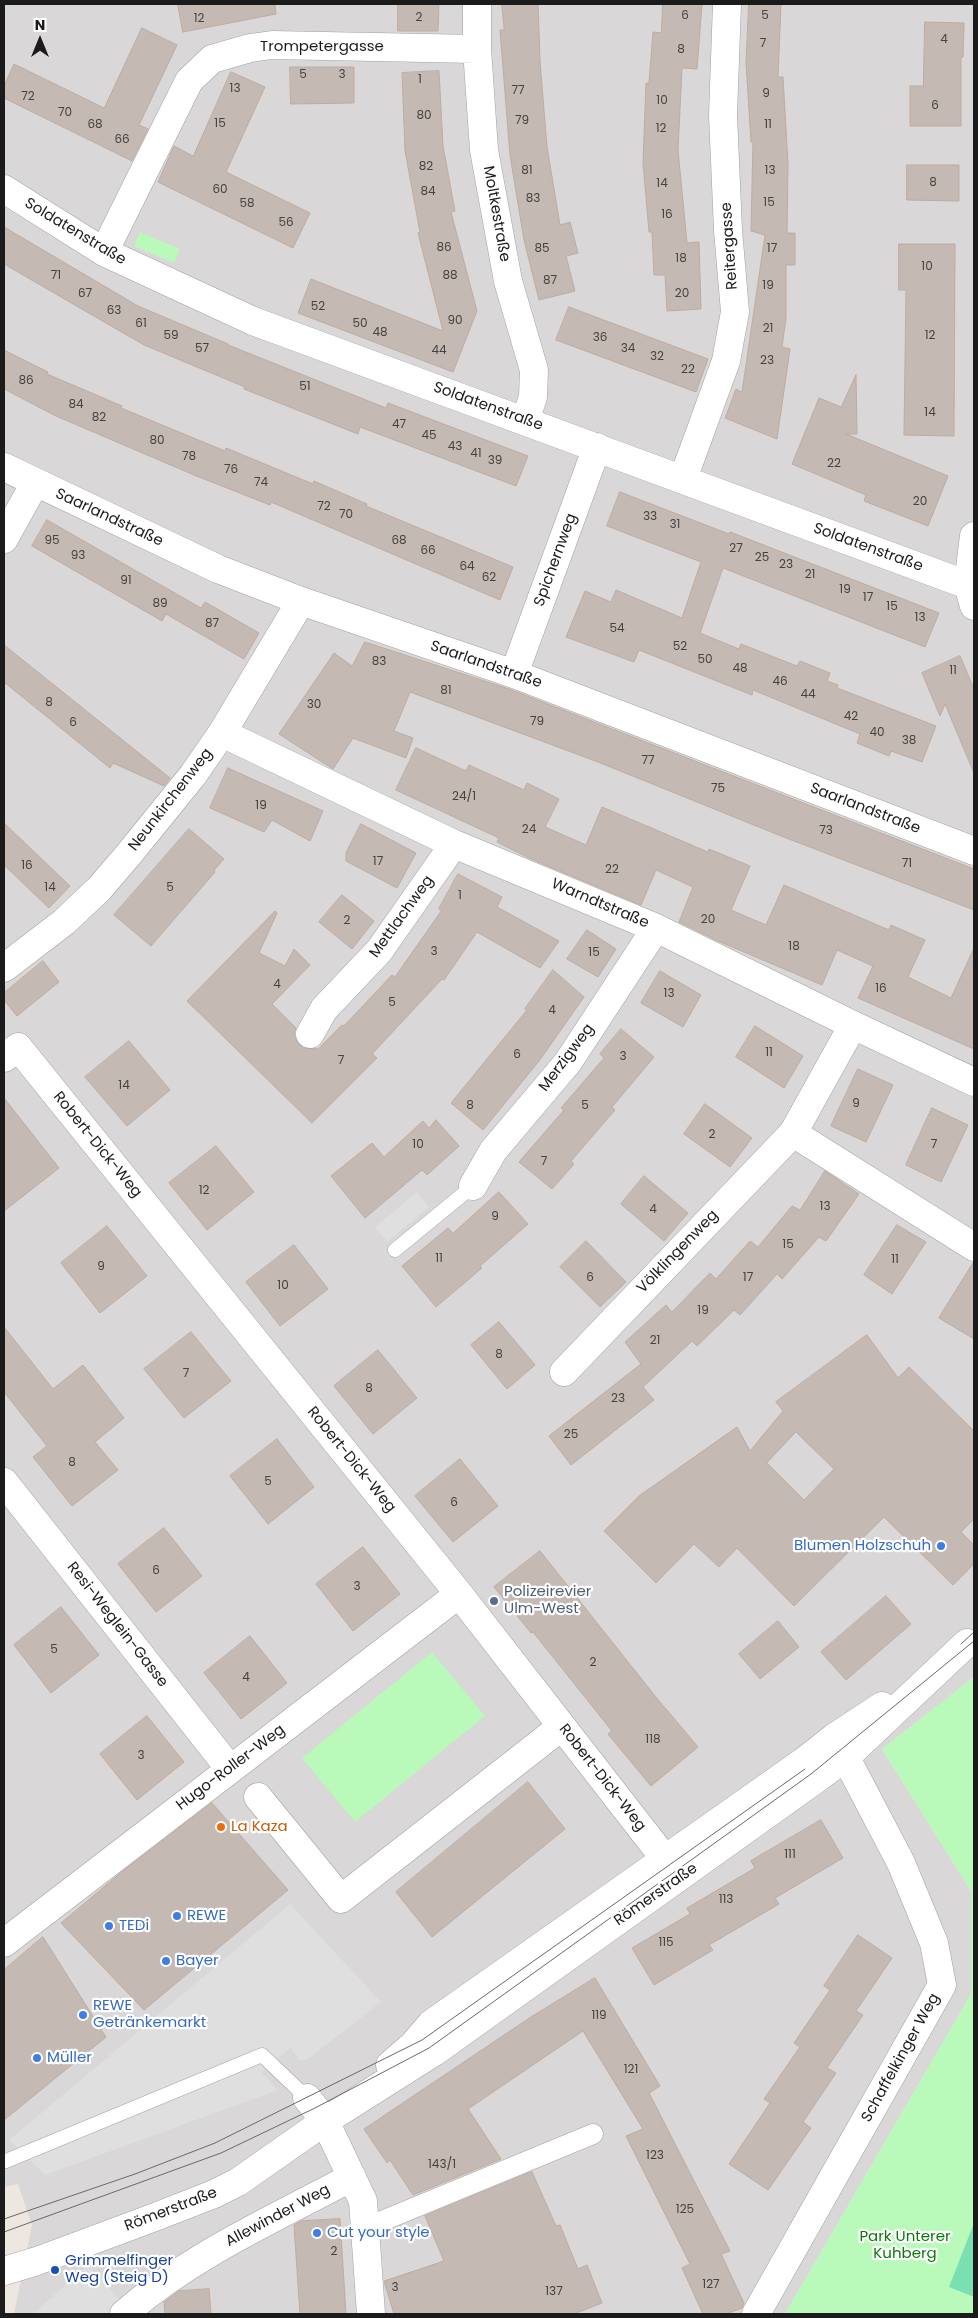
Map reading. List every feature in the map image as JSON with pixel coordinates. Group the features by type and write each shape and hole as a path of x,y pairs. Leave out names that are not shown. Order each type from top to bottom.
{"street":[{"name":"Moltkestraße","path":"477,4 477,49 484,150 508,281 534,370 533,397 525,421"},
{"name":"Reitergasse","path":"683,479 726,361 735,312 728,230 723,115 727,4"},
{"name":"Trompetergasse","path":"104,252 189,81 212,59 250,48 272,45 477,49"},
{"name":"Soldatenstraße","path":"4,189 104,252 253,321 683,479 972,592"},
{"name":"Spichernweg","path":"514,674 597,447"},
{"name":"Saarlandstraße","path":"4,467 218,569 301,601 514,674 974,851"},
{"path":"4,539 35,483"},
{"path":"972,592 974,536"},
{"name":"Neunkirchenweg","path":"4,968 64,922 99,889 193,775 222,733 301,601"},
{"name":"Warndtstraße","path":"222,733 454,844 656,928 974,1082"},
{"name":"Mettlachweg","path":"310,1034 324,1009 380,951 454,844"},
{"name":"Merzigweg","path":"473,1186 493,1151 568,1062 656,928"},
{"name":"Völklingenweg","path":"564,1372 792,1132 853,1025"},
{"name":"Robert-Dick-Weg","path":"11,1052 459,1594 672,1868"},
{"path":"792,1132 974,1247"},
{"name":"Resi-Weglein-Gasse","path":"4,1482 230,1769"},
{"name":"Hugo-Roller-Weg","path":"4,1942 459,1594"},
{"name":"Römerstraße","path":"4,2271 36,2261 214,2194 238,2182 325,2122 434,2052 672,1868 841,1746 971,1640"},
{"path":"258,1797 341,1899 562,1727"},
{"name":"Schaffelkinger Weg","path":"756,2314 942,1985 934,1943 901,1863 841,1746"},
{"name":"Römerstraße","path":"325,2122 413,2045 431,2024 672,1868"},
{"path":"307,2098 325,2122 363,2201 371,2314"},
{"path":"365,2228 593,2134"},
{"name":"Allewinder Weg","path":"125,2313 150,2292 205,2255 352,2178"}],"lane":[{"path":"395,1250 473,1186"},
{"path":"6,2161 262,2055 307,2098"}],"shaded area":[{"path":"4,4 974,4 974,1677 882,1749 971,1891 971,1994 785,2314 14,2314 32,2225 18,2184 4,2187"},
{"path":"417,1192 429,1207 387,1242 375,1227"},
{"path":"290,1904 381,2002 307,2060 299,2060 291,2048 261,2072 278,2090 45,2175 9,2140"},
{"path":"88,2265 127,2308 121,2314 33,2314"}],"green space":[{"path":"140,232 180,249 174,263 134,246"},
{"path":"432,1652 485,1716 355,1822 302,1758"},
{"name":"Park Unterer Kuhberg","path":"974,1677 974,2314 785,2314 971,1994 971,1891 882,1749"},
{"path":"974,2223 974,2297 949,2287"}],"building":[{"path":"178,4 275,4 276,14 183,32"},
{"path":"398,4 439,4 438,31 398,31"},
{"path":"502,4 538,4 540,61 547,147 560,225 570,222 578,253 566,256 575,291 539,300 524,240 510,155 500,30 504,30"},
{"path":"663,4 702,4 697,69 682,68 678,150 687,243 699,242 701,309 667,311 665,275 654,275 652,232 649,232 643,163 646,83 649,83 653,32 661,33"},
{"path":"749,4 781,4 778,77 783,77 788,164 787,233 795,233 795,265 786,265 786,318 782,347 790,349 777,439 725,418 736,389 742,392 765,235 751,231 753,142 751,142 746,63"},
{"path":"925,22 964,23 963,57 961,57 961,126 910,126 910,86 923,86"},
{"path":"142,28 177,45 139,125 148,129 132,161 4,98 4,86 14,64 104,108"},
{"path":"290,67 354,67 354,103 291,104"},
{"path":"439,71 443,146 455,211 451,212 477,311 453,372 298,313 311,279 443,331 418,233 420,232 405,151 402,73"},
{"path":"231,72 265,87 226,172 310,213 293,248 158,182 174,146 193,156"},
{"path":"907,165 959,165 959,201 907,200"},
{"path":"4,227 138,306 228,345 386,408 388,403 528,456 516,486 360,427 358,434 244,389 245,387 144,345 4,264"},
{"path":"899,244 955,244 954,436 904,435 906,290 899,290"},
{"path":"569,307 708,359 696,392 556,340"},
{"path":"4,350 48,372 47,374 122,406 121,408 225,451 226,448 313,484 314,481 367,504 366,506 513,567 500,600 271,502 270,505 194,475 56,416 4,389"},
{"path":"856,375 857,434 846,434 948,476 928,526 864,501 866,495 792,464 819,398 841,407"},
{"path":"620,492 729,534 730,532 939,613 925,647 723,568 700,633 739,649 741,644 797,666 800,661 830,673 827,681 838,685 837,688 936,726 922,762 891,751 889,756 857,743 860,734 753,690 752,695 639,650 634,662 566,637 585,591 611,602 616,590 682,618 701,562 607,526"},
{"path":"47,520 201,608 205,602 259,633 244,659 166,614 162,621 32,546"},
{"path":"365,642 509,689 974,869 974,910 781,836 598,762 410,692 394,731 413,738 406,758 353,738 333,769 279,734 334,653 352,666"},
{"path":"4,645 170,778 164,786 113,763 110,768 4,682"},
{"path":"960,656 974,689 974,773 945,704 940,716 922,673"},
{"path":"416,748 466,771 469,765 524,790 527,783 559,799 545,827 586,845 602,807 708,852 709,849 750,866 731,910 766,925 784,885 889,930 891,925 925,940 908,977 951,998 974,948 974,1049 858,998 873,966 837,950 822,985 718,941 679,922 693,887 656,870 641,905 531,859 497,842 499,838 396,790"},
{"path":"228,768 323,811 310,841 272,820 264,832 210,808"},
{"path":"4,823 70,886 49,908 4,865"},
{"path":"361,824 416,853 397,888 346,861 346,853"},
{"path":"189,829 224,859 151,946 114,915"},
{"path":"458,874 502,897 497,907 559,941 540,968 477,932 444,980 442,979 372,1054 377,1058 312,1123 187,1001 275,911 277,913 259,953 285,966 294,949 310,965 272,1004 296,1028 294,1035 297,1042 303,1048 318,1049 342,1025 344,1026 392,975 395,977 442,910 439,909"},
{"path":"342,895 374,921 352,949 319,922"},
{"path":"587,930 616,949 598,977 567,959"},
{"path":"43,961 59,982 17,1016 4,1000 4,993"},
{"path":"553,970 584,997 539,1061 483,1130 451,1103 527,1010 525,1009"},
{"path":"660,971 701,995 683,1027 641,1003"},
{"path":"755,1026 803,1056 784,1088 736,1057"},
{"path":"621,1029 654,1057 612,1107 615,1110 571,1161 574,1164 552,1189 519,1162 564,1110 561,1108 604,1058 600,1054"},
{"path":"129,1041 170,1090 127,1126 85,1077"},
{"path":"858,1069 893,1085 866,1142 831,1126"},
{"path":"4,1098 59,1168 4,1211"},
{"path":"705,1104 752,1138 730,1167 684,1134"},
{"path":"932,1108 968,1125 941,1182 906,1165"},
{"path":"436,1120 459,1146 427,1175 422,1170 365,1218 331,1176 372,1143 384,1157 423,1121 429,1128"},
{"path":"216,1146 254,1192 207,1230 169,1183"},
{"path":"825,1171 859,1194 826,1241 819,1237 782,1279 777,1274 740,1315 734,1310 697,1346 692,1341 643,1387 654,1400 571,1465 549,1436 641,1364 625,1342 666,1305 672,1312 710,1273 716,1279 750,1241 758,1247 792,1206 800,1210"},
{"path":"644,1176 688,1213 664,1241 621,1204"},
{"path":"499,1192 528,1224 480,1266 482,1268 436,1307 402,1266 448,1228 453,1233"},
{"path":"897,1225 926,1242 892,1294 864,1275"},
{"path":"107,1226 147,1276 100,1313 61,1263"},
{"path":"586,1241 626,1282 600,1307 560,1267"},
{"path":"294,1245 328,1289 280,1326 246,1282"},
{"path":"974,1262 974,1339 939,1318"},
{"path":"499,1322 535,1365 507,1389 471,1345"},
{"path":"4,1327 53,1389 83,1365 124,1418 95,1442 118,1470 72,1506 33,1457 47,1446 4,1392"},
{"path":"191,1332 231,1381 184,1418 144,1369"},
{"path":"867,1335 898,1378 909,1367 974,1431 974,1519 961,1532 974,1545 974,1564 953,1585 884,1517 794,1606 737,1548 719,1567 694,1544 656,1583 604,1531 639,1496 737,1427 750,1451 783,1411 776,1402","holes":["796,1432 834,1469 804,1500 767,1463"]},
{"path":"378,1350 417,1398 373,1434 334,1386"},
{"path":"277,1439 314,1487 268,1524 230,1476"},
{"path":"460,1459 498,1506 453,1542 415,1496"},
{"path":"164,1528 202,1576 156,1612 118,1564"},
{"path":"363,1547 400,1594 353,1631 316,1584"},
{"path":"540,1551 698,1747 651,1786 608,1734 612,1731 533,1632 531,1633 494,1587"},
{"path":"886,1596 911,1624 846,1680 821,1652"},
{"path":"61,1607 99,1655 51,1693 14,1645"},
{"path":"778,1621 799,1647 760,1679 739,1654"},
{"path":"250,1636 287,1683 241,1719 204,1673"},
{"path":"147,1716 184,1762 137,1800 100,1754"},
{"path":"528,1782 565,1829 432,1937 396,1892"},
{"path":"212,1803 288,1890 144,2010 61,1923 123,1871"},
{"path":"821,1820 843,1858 775,1898 779,1904 709,1945 713,1950 654,1985 632,1948 690,1914 687,1908 755,1868 751,1861"},
{"path":"858,1935 892,1958 856,2011 863,2015 827,2068 836,2073 803,2122 811,2128 768,2190 729,2164 770,2103 764,2099 800,2047 794,2043 830,1990 824,1986"},
{"path":"43,1937 106,2037 4,2120 4,1970"},
{"path":"595,1978 660,2086 649,2093 730,2251 721,2254 744,2303 742,2308 726,2314 703,2314 682,2268 690,2264 626,2136 643,2129 583,2031 468,2109 501,2159 413,2195 390,2160 387,2163 364,2129 531,2017"},
{"path":"532,2172 556,2226 560,2225 578,2269 587,2265 602,2303 574,2314 394,2314 384,2281 444,2261 425,2216"},
{"path":"340,2219 346,2314 300,2314 294,2225 301,2221"},
{"path":"209,2289 211,2314 165,2314 164,2302 179,2291"}],"tram line":[{"path":"961,1644 974,1632"},
{"path":"4,2232 221,2153 315,2108 429,2048 811,1774 974,1641"},
{"path":"4,2219 135,2174 215,2143 422,2040 805,1769"}],"place":[{"name":"Blumen Holzschuh","path":"941,1546"},
{"name":"Polizeirevier Ulm-West","path":"494,1601"},
{"name":"La Kaza","path":"221,1827"},
{"name":"REWE","path":"177,1916"},
{"name":"TEDi","path":"109,1926"},
{"name":"Bayer","path":"166,1961"},
{"name":"REWE Getränkemarkt","path":"83,2015"},
{"name":"Müller","path":"37,2058"},
{"name":"Cut your style","path":"317,2233"},
{"name":"Grimmelfinger Weg (Steig D)","path":"55,2270"}]}
